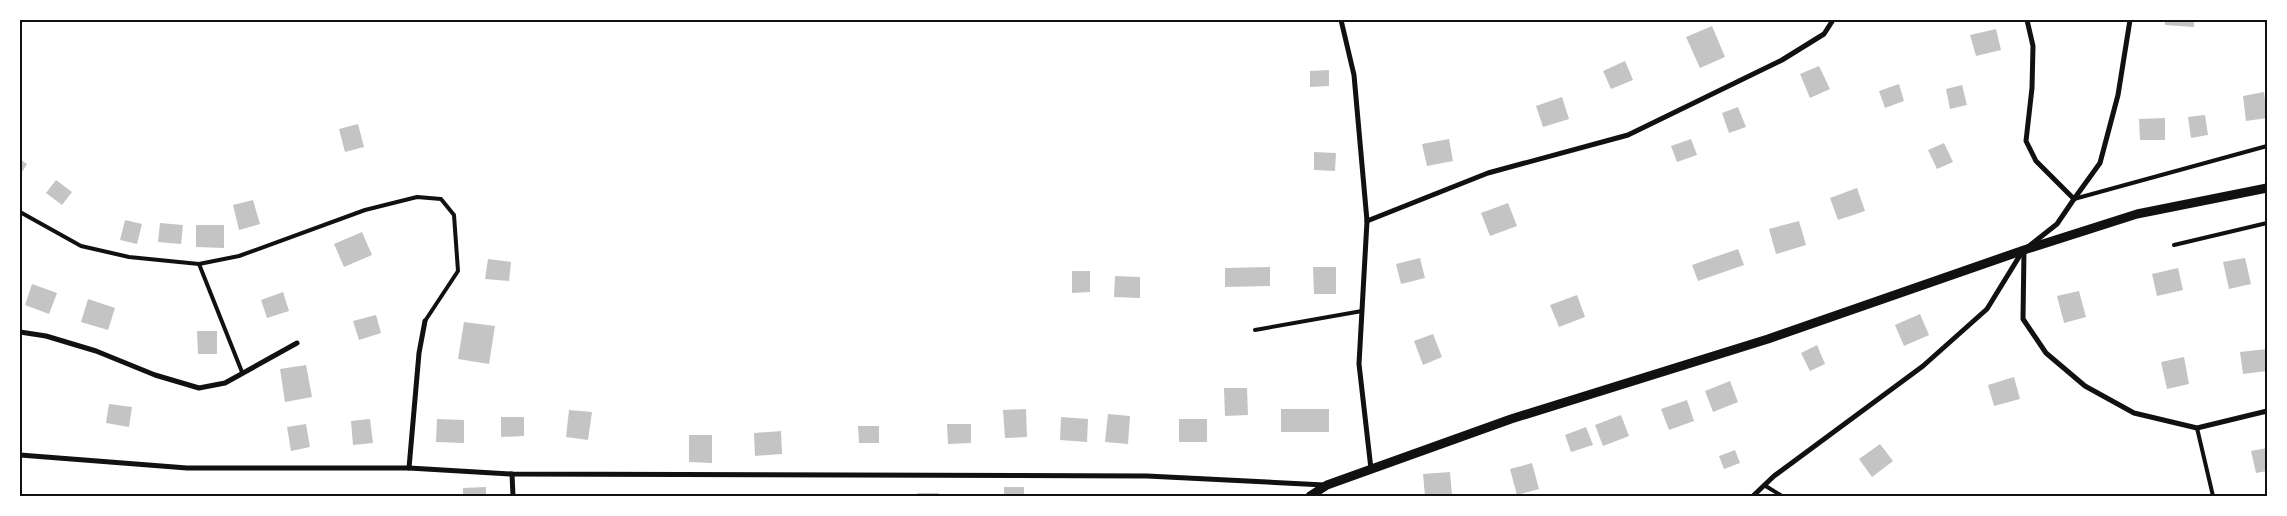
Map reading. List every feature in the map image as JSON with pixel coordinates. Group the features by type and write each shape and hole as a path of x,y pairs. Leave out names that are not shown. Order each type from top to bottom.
{"street":[{"path":"1341,20 1354,75 1367,221 1359,364 1371,469"},
{"path":"1367,221 1488,173 1628,134 1782,60 1824,34 1833,20"},
{"path":"2027,20 2033,46 2032,88 2026,141 2036,161 2074,200"},
{"path":"1753,496 1774,476 1923,366 1986,308 2024,250 2057,224 2100,163 2118,95 2130,20"},
{"path":"1310,496 1327,485 1511,419 1768,339 2024,250 2137,214 2267,188"},
{"path":"2024,250 2022,319 2046,353 2085,386 2134,413 2197,428 2267,411"},
{"path":"409,468 419,353 425,320"},
{"path":"20,332 46,336 96,351 156,375 199,388 225,383 297,343"},
{"path":"20,455 186,468 409,468 512,474 1148,476 1327,485"},
{"path":"512,474 513,496"}],"lane":[{"path":"2074,200 2267,146"},
{"path":"20,212 81,246 129,258 199,264 239,256 365,210 417,197 441,199 454,215 458,271 425,320"},
{"path":"2174,245 2267,224"},
{"path":"199,264 242,372"},
{"path":"1255,330 1362,310"},
{"path":"2197,428 2213,496"},
{"path":"1764,485 1782,496"}],"building":[{"path":"2165,20 2194,20 2194,27 2165,25"},
{"path":"1712,26 1725,57 1700,68 1686,37"},
{"path":"1996,29 2001,50 1976,56 1970,35"},
{"path":"1625,61 1633,80 1611,89 1603,71"},
{"path":"1819,66 1830,89 1810,98 1800,74"},
{"path":"1329,70 1329,86 1310,87 1310,71"},
{"path":"1899,84 1904,101 1885,108 1879,91"},
{"path":"1962,85 1967,105 1950,109 1946,89"},
{"path":"2264,92 2267,118 2246,121 2243,96"},
{"path":"1562,97 1569,119 1543,127 1536,106"},
{"path":"1738,107 1746,127 1729,133 1722,113"},
{"path":"2205,115 2208,135 2191,138 2188,117"},
{"path":"2165,118 2165,140 2140,140 2139,119"},
{"path":"358,124 364,147 345,152 339,129"},
{"path":"1449,139 1453,161 1427,166 1422,144"},
{"path":"1691,139 1697,155 1677,162 1671,146"},
{"path":"1944,143 1953,162 1937,169 1928,150"},
{"path":"1314,152 1336,153 1335,171 1314,170"},
{"path":"20,159 27,164 20,175"},
{"path":"56,180 72,192 62,205 46,193"},
{"path":"1857,188 1865,211 1838,220 1830,198"},
{"path":"253,200 260,224 239,230 233,205"},
{"path":"1508,203 1517,226 1490,236 1481,213"},
{"path":"125,220 142,224 137,244 120,240"},
{"path":"1799,221 1806,245 1776,254 1769,229"},
{"path":"160,223 183,225 181,244 158,242"},
{"path":"196,225 224,225 224,248 196,247"},
{"path":"362,232 372,255 344,267 334,244"},
{"path":"1738,249 1744,265 1698,281 1692,265"},
{"path":"1420,258 1425,278 1401,284 1396,264"},
{"path":"2245,258 2251,284 2229,289 2223,262"},
{"path":"488,259 511,262 509,281 485,279"},
{"path":"1270,267 1270,286 1225,287 1225,268"},
{"path":"1313,267 1336,267 1336,294 1314,294"},
{"path":"2178,268 2183,290 2157,296 2152,274"},
{"path":"1072,271 1090,271 1090,292 1072,293"},
{"path":"1115,276 1140,277 1140,298 1114,297"},
{"path":"32,284 57,293 49,314 25,305"},
{"path":"2079,291 2086,317 2064,323 2057,296"},
{"path":"283,292 289,311 267,318 261,300"},
{"path":"1577,295 1585,317 1559,327 1550,305"},
{"path":"88,299 115,308 108,330 81,322"},
{"path":"1920,314 1929,335 1904,346 1895,325"},
{"path":"376,315 381,333 359,340 353,321"},
{"path":"464,322 495,326 489,364 458,359"},
{"path":"197,331 217,331 217,354 198,354"},
{"path":"1433,334 1442,357 1423,365 1414,341"},
{"path":"1817,345 1825,364 1810,371 1801,353"},
{"path":"2267,349 2267,371 2243,374 2240,352"},
{"path":"2184,357 2189,384 2167,389 2161,362"},
{"path":"306,365 312,397 285,402 280,369"},
{"path":"2014,377 2020,399 1994,406 1988,385"},
{"path":"1730,381 1738,402 1713,412 1705,391"},
{"path":"1224,388 1247,388 1248,415 1225,416"},
{"path":"1687,400 1694,421 1669,430 1661,409"},
{"path":"109,404 132,407 129,427 106,423"},
{"path":"1026,409 1027,437 1005,438 1003,410"},
{"path":"1281,409 1329,409 1329,432 1281,432"},
{"path":"569,410 592,412 588,440 566,437"},
{"path":"1108,414 1130,416 1128,444 1105,442"},
{"path":"1621,415 1629,436 1603,446 1595,425"},
{"path":"501,417 524,417 524,436 501,437"},
{"path":"1061,417 1088,419 1087,442 1060,440"},
{"path":"370,419 373,443 353,445 351,421"},
{"path":"437,419 464,420 464,443 436,442"},
{"path":"1179,419 1207,419 1207,442 1179,442"},
{"path":"306,424 310,447 291,451 287,427"},
{"path":"947,424 971,424 971,443 948,444"},
{"path":"858,426 879,426 879,443 859,443"},
{"path":"1586,427 1593,445 1571,452 1565,435"},
{"path":"781,431 782,454 755,456 754,433"},
{"path":"689,435 712,435 712,463 689,462"},
{"path":"1880,444 1893,461 1872,477 1859,459"},
{"path":"2267,448 2267,471 2256,473 2251,451"},
{"path":"1735,450 1740,463 1724,469 1719,456"},
{"path":"1532,463 1539,489 1517,495 1510,469"},
{"path":"1450,472 1452,495 1425,496 1423,474"},
{"path":"486,487 486,496 463,496 463,488"},
{"path":"1004,487 1024,487 1024,496 1004,496"},
{"path":"917,493 939,493 939,496 916,496"}]}
